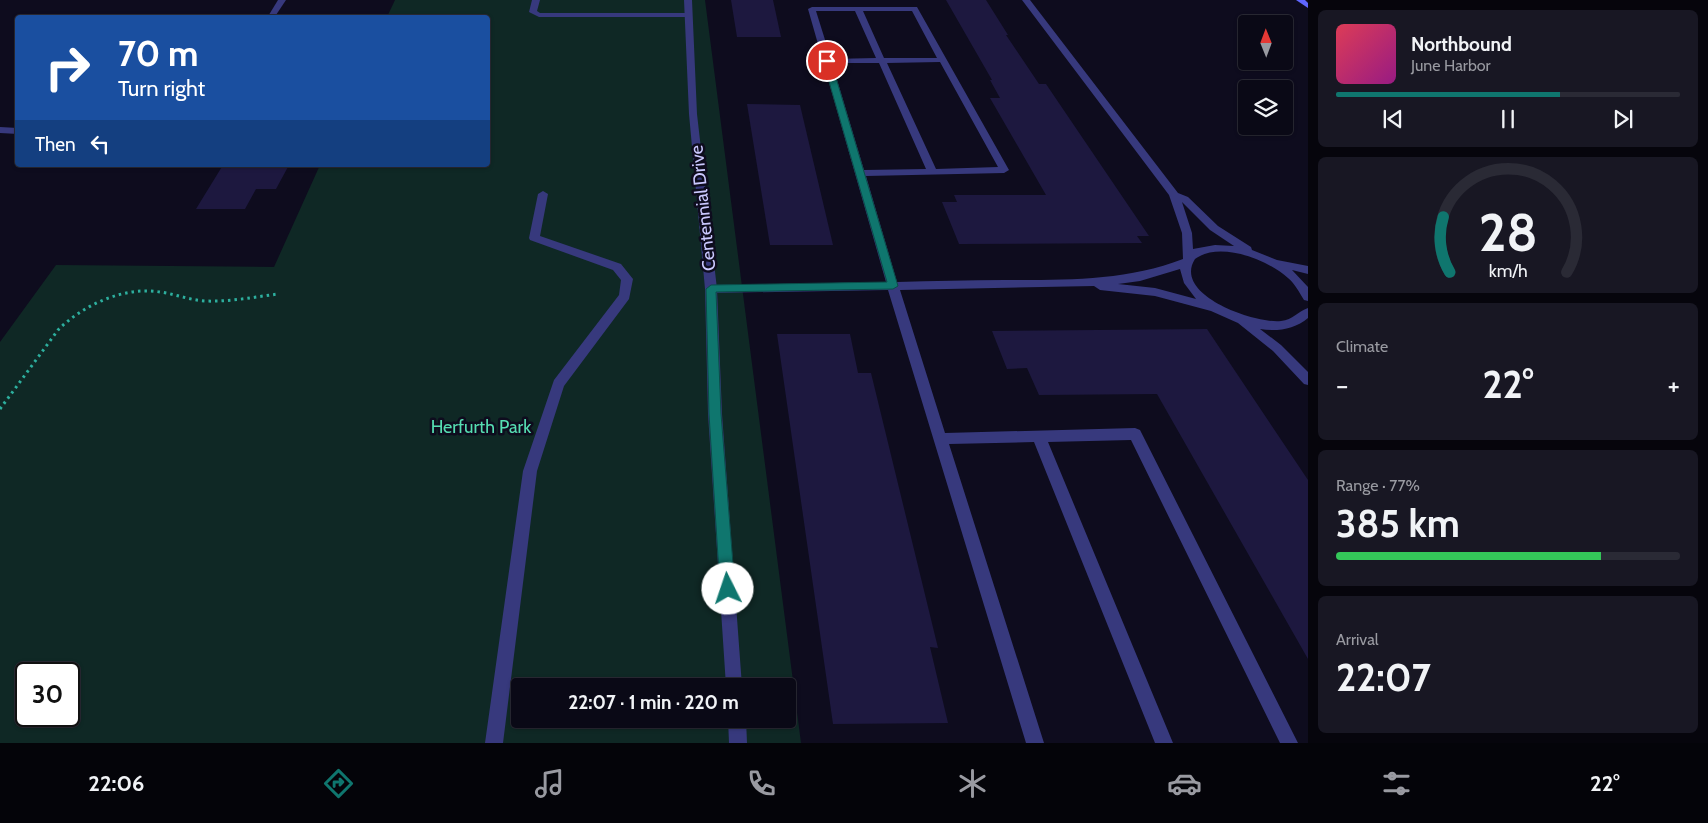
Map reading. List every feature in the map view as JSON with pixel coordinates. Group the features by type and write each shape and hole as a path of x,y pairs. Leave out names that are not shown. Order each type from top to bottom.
{"main road":[{"path":"1300,0 1308,6"}],"street":[{"path":"272,15 282,0"},
{"path":"536,0 533,12 539,15 688,14"},
{"name":"Centennial Drive","path":"688,0 693,114 711,289 715,414 733,678"},
{"path":"1026,0 1174,195 1187,233 1187,260 1184,266 1186,277 1192,288 1204,300 1238,319 1276,348 1308,380"},
{"path":"860,173 1004,170 914,9 812,9 893,286 1035,743"},
{"path":"858,9 932,171"},
{"path":"827,61 942,60"},
{"path":"0,130 15,131"},
{"path":"494,743 530,471 558,384 625,296 626,279 617,267 534,238 543,194"},
{"path":"1174,195 1184,199 1214,228 1255,255"},
{"path":"711,289 1075,282 1141,278 1168,271 1197,252 1225,248 1308,270"},
{"path":"1270,261 1296,279 1308,297"},
{"path":"1075,282 1155,292 1220,310"},
{"path":"1238,319 1276,326 1292,324 1305,315 1308,331"},
{"path":"940,439 1135,434 1289,743"},
{"path":"1040,437 1164,743"},
{"path":"737,728 738,743"}],"path":[{"path":"0,409 52,342 56,332 76,313 101,302 124,294 154,291 204,301 226,301 278,294"}],"green space":[{"name":"Herfurth Park","path":"395,0 705,0 793,678 511,678 511,728 796,728 796,704 801,743 0,743 0,342 56,265 274,267 319,167 490,167 490,15 388,15"}],"building":[{"path":"731,0 773,0 781,37 737,37"},
{"path":"946,0 986,0 1008,35 1006,35 1039,84 1046,84 1149,236 1137,236 1142,243 959,244 942,202 957,202 954,195 1046,195 990,98 1000,98 990,80 992,80"},
{"path":"747,104 800,105 833,245 770,245"},
{"path":"222,167 288,167 276,189 256,189 245,209 196,209"},
{"path":"1207,329 1308,480 1308,659 1157,394 1039,395 1027,368 1007,369 992,331"},
{"path":"777,334 850,334 858,373 871,373 938,648 930,647 948,723 833,724"}],"route":[{"path":"728,589 715,414 711,289 893,286 827,61"}]}
